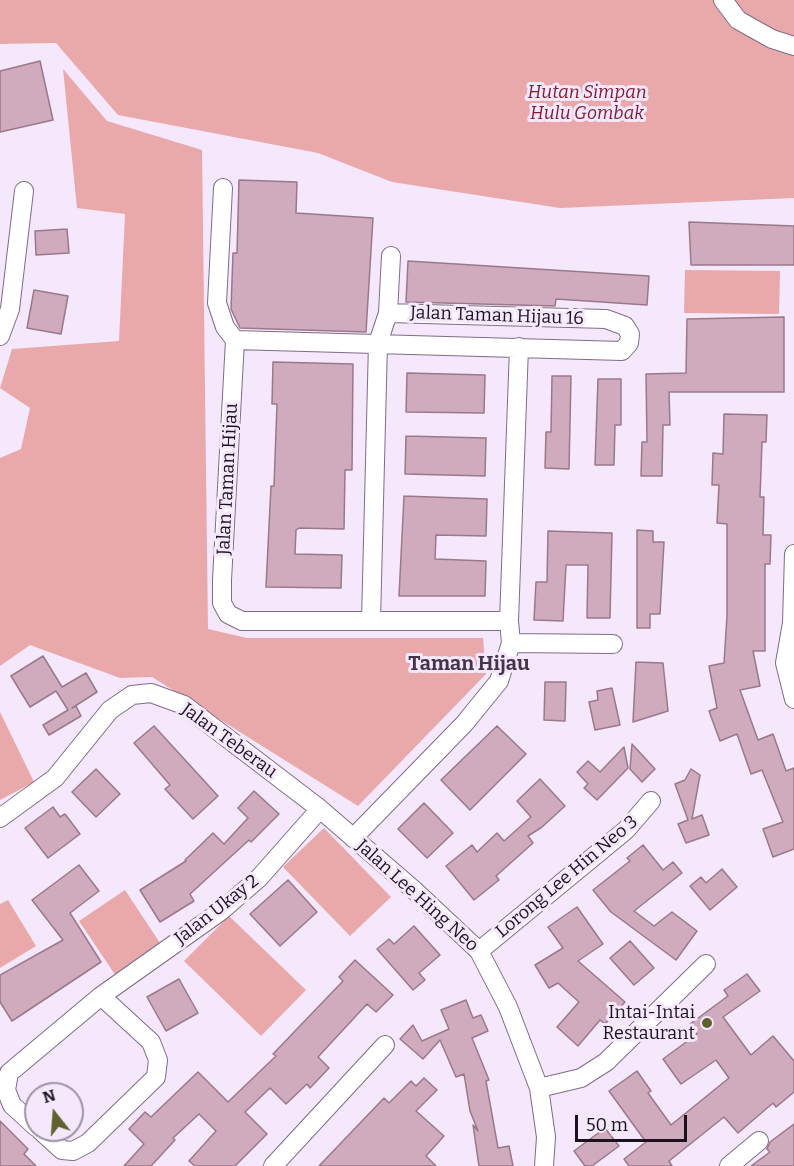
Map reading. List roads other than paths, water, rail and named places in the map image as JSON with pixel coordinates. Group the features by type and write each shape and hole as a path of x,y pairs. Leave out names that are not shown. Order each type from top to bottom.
{"street":[{"path":"723,0 738,20 772,39 794,46"},
{"path":"223,188 217,303 225,327 235,340 519,347 509,621 511,643 499,681 464,724 353,838"},
{"path":"0,336 10,309 24,191"},
{"path":"371,621 378,343 388,313 391,256"},
{"name":"Jalan Taman Hijau 16","path":"388,313 606,319 625,326 630,334 629,343 622,351 519,347"},
{"name":"Jalan Taman Hijau","path":"235,340 222,603 228,614 242,621 509,621"},
{"path":"794,554 793,623 785,663 794,699"},
{"path":"511,643 613,644"},
{"name":"Jalan Teberau","path":"0,818 55,778 110,710 132,695 152,693 184,705 320,809"},
{"name":"Lorong Lee Hin Neo 3","path":"479,951 626,830 651,801"},
{"name":"Jalan Lee Hing Neo","path":"320,809 414,890 479,951 508,1007 539,1088 546,1137 544,1166"},
{"name":"Jalan Ukay 2","path":"24,1116 12,1105 6,1090 9,1073 101,996 221,910 259,878 320,809"},
{"path":"539,1088 581,1078 606,1062 706,964"},
{"path":"53,1142 62,1150 73,1151 88,1143 156,1077 158,1060 151,1042 101,996"},
{"path":"273,1166 385,1045"},
{"path":"729,1166 759,1141"}],"place":[{"name":"Intai-Intai Restaurant","path":"707,1023"}],"district":[{"name":"Taman Hijau","path":"469,664"}],"park label":[{"name":"Hutan Simpan Hulu Gombak","path":"587,103"}]}
